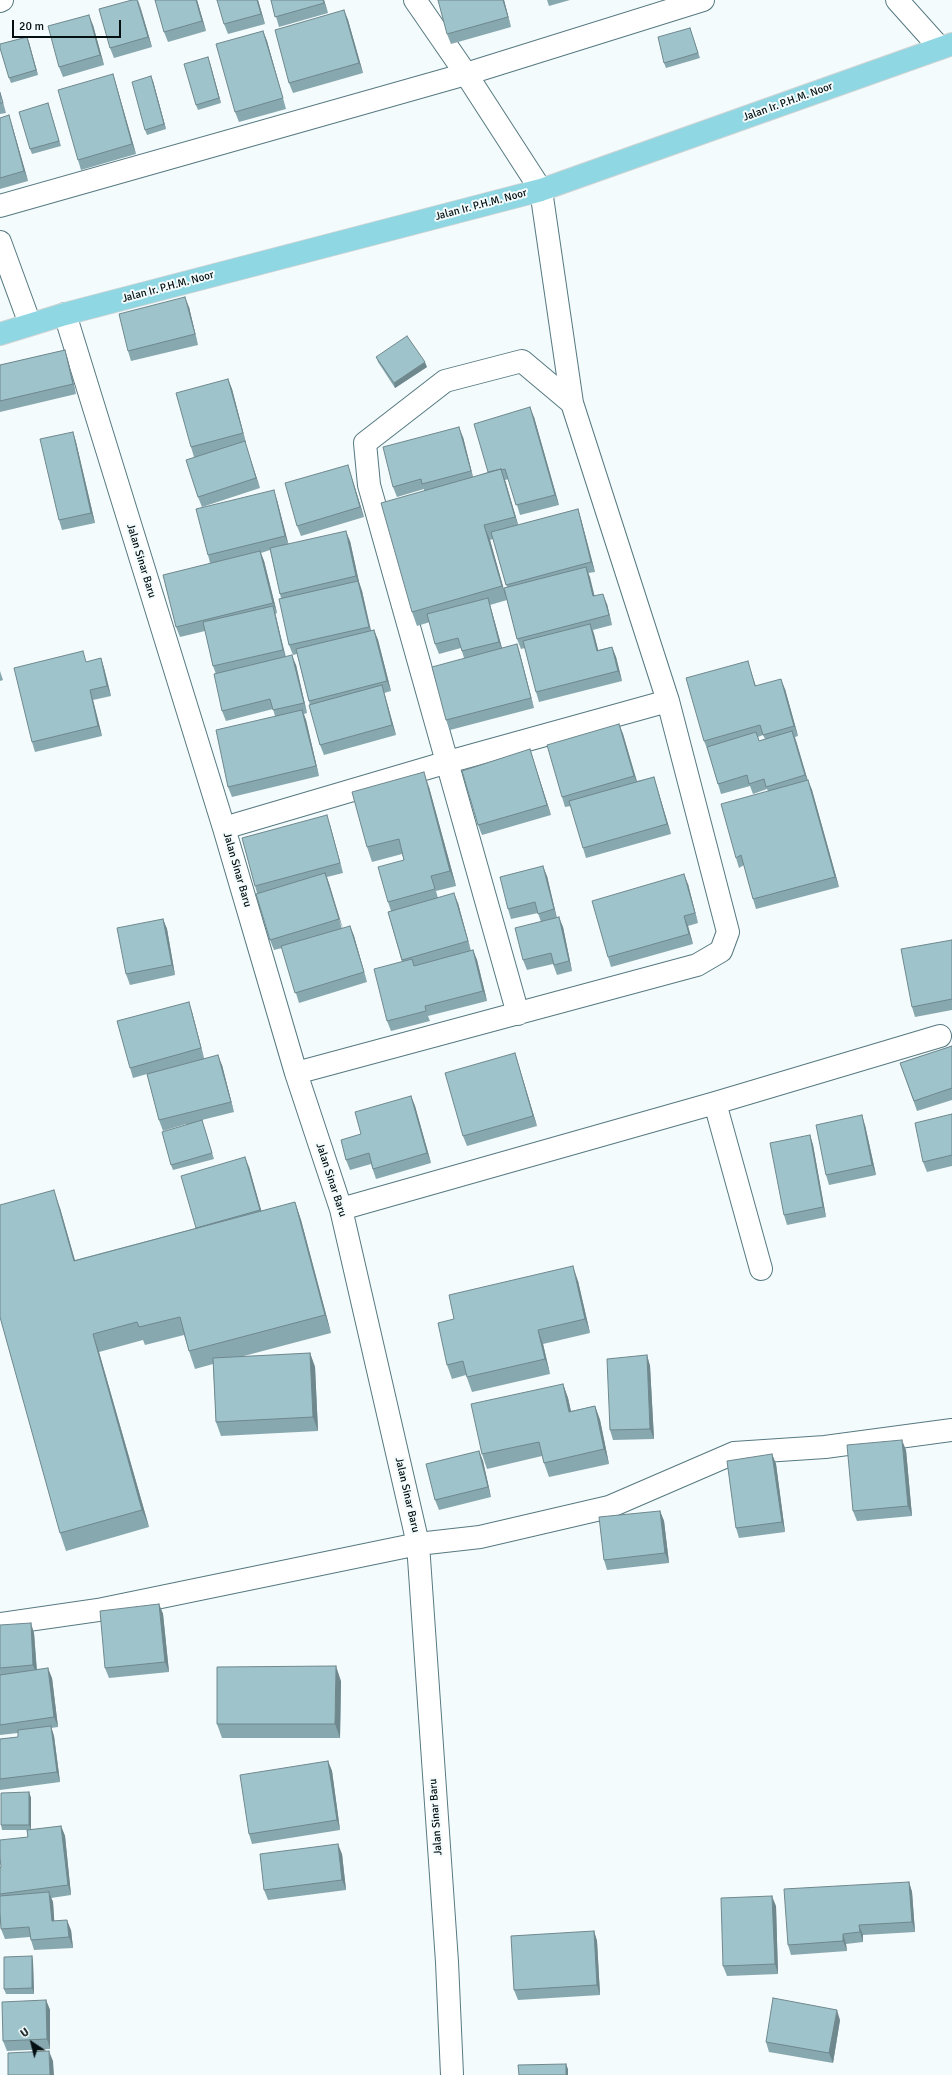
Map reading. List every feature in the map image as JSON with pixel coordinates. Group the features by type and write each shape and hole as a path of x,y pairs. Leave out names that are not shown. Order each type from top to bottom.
{"main road":[{"name":"Jalan Ir. P.H.M. Noor","path":"0,334 65,314 541,190 946,46"}],"street":[{"path":"296,1073 697,965 721,951 728,932 668,701 572,403 541,190 466,74 415,0"},
{"path":"0,206 466,74 703,0"},
{"path":"897,0 946,46"},
{"path":"0,242 30,324"},
{"name":"Jalan Sinar Baru","path":"65,314 224,828 296,1073 341,1210 418,1544 446,1954 452,2075"},
{"path":"518,1014 369,485 365,443 445,381 522,361 572,403"},
{"path":"224,828 448,762 668,701"},
{"path":"341,1210 715,1103 940,1036"},
{"path":"715,1103 761,1269"},
{"path":"0,1624 98,1610 418,1544 480,1537 609,1507 734,1453 826,1447 952,1430"}],"building":[{"path":"137,0 148,37 110,48 99,9"},
{"path":"155,0 196,0 202,21 164,32"},
{"path":"217,0 257,0 261,14 224,24"},
{"path":"271,0 323,0 324,3 275,17"},
{"path":"438,0 503,0 508,17 447,34"},
{"path":"344,10 359,63 289,83 275,30"},
{"path":"89,15 100,55 59,67 48,26"},
{"path":"690,28 698,53 664,63 658,37"},
{"path":"263,31 283,98 235,112 216,44"},
{"path":"27,37 36,70 9,78 0,44"},
{"path":"208,57 219,98 196,105 184,64"},
{"path":"113,74 132,144 78,160 58,90"},
{"path":"151,76 164,124 145,130 132,82"},
{"path":"0,93 3,103 0,103"},
{"path":"48,103 59,141 30,149 19,112"},
{"path":"9,115 24,171 0,178 0,118"},
{"path":"185,297 195,334 128,351 119,314"},
{"path":"407,336 425,362 394,383 376,357"},
{"path":"65,350 73,384 0,401 0,365"},
{"path":"228,379 243,433 191,447 176,393"},
{"path":"530,407 555,495 516,505 505,469 488,472 474,424"},
{"path":"459,427 471,471 422,484 421,479 393,487 383,447"},
{"path":"73,432 91,513 59,520 40,439"},
{"path":"245,441 256,478 198,497 186,460"},
{"path":"348,465 360,507 297,526 285,483"},
{"path":"501,469 515,517 484,525 502,586 412,612 381,503"},
{"path":"274,490 285,536 208,555 196,509"},
{"path":"578,509 591,562 506,585 491,532"},
{"path":"346,531 356,576 280,594 270,548"},
{"path":"260,551 273,603 176,627 163,575"},
{"path":"586,567 593,596 603,594 609,615 517,639 504,588"},
{"path":"358,581 369,627 289,645 279,599"},
{"path":"488,598 499,642 462,651 458,638 435,644 427,614"},
{"path":"273,606 283,650 213,666 203,622"},
{"path":"590,624 597,651 612,647 618,671 536,692 523,641"},
{"path":"374,630 387,681 309,701 296,649"},
{"path":"517,644 531,698 446,720 432,667"},
{"path":"83,651 86,662 101,658 107,686 90,690 98,726 32,742 14,668"},
{"path":"292,655 304,703 273,710 270,699 222,711 214,674"},
{"path":"748,661 755,686 781,679 794,726 763,735 760,725 704,741 686,678"},
{"path":"382,685 392,725 320,745 309,705"},
{"path":"302,710 316,766 228,787 216,730"},
{"path":"619,724 634,776 562,797 547,745"},
{"path":"792,731 805,775 766,787 764,779 749,784 747,775 718,784 707,747 756,732 759,741"},
{"path":"530,749 547,805 478,825 462,771"},
{"path":"424,772 450,871 431,876 435,889 388,902 378,867 404,860 399,839 367,847 352,792"},
{"path":"654,777 667,824 583,848 569,801"},
{"path":"808,780 835,877 753,899 741,855 736,858 721,804"},
{"path":"327,815 340,863 255,886 242,838"},
{"path":"543,866 554,909 538,914 535,902 508,909 500,877"},
{"path":"325,873 339,919 270,940 256,894"},
{"path":"684,874 695,913 684,916 689,934 608,957 592,901"},
{"path":"454,893 468,941 402,960 388,912"},
{"path":"559,917 569,961 554,965 551,953 523,960 515,928"},
{"path":"163,919 172,965 126,974 117,928"},
{"path":"350,926 364,972 295,993 281,946"},
{"path":"952,940 952,999 912,1007 901,949"},
{"path":"473,950 483,991 425,1006 426,1011 387,1021 374,969 412,959 414,966"},
{"path":"189,1002 201,1048 130,1068 117,1021"},
{"path":"952,1046 952,1088 914,1101 900,1063"},
{"path":"515,1053 533,1116 463,1136 445,1073"},
{"path":"218,1055 231,1102 159,1120 147,1074"},
{"path":"411,1096 427,1153 373,1169 369,1153 346,1160 341,1140 361,1134 355,1112"},
{"path":"952,1114 952,1155 923,1162 915,1123"},
{"path":"862,1115 872,1165 826,1175 816,1125"},
{"path":"202,1120 212,1153 171,1165 162,1132"},
{"path":"810,1135 823,1207 784,1215 770,1143"},
{"path":"245,1157 260,1210 196,1228 181,1176"},
{"path":"54,1190 74,1261 295,1202 325,1315 189,1351 180,1317 139,1327 137,1322 93,1334 142,1510 60,1533 0,1317 0,1205"},
{"path":"573,1266 585,1319 538,1330 545,1359 467,1377 463,1361 447,1365 438,1323 454,1319 449,1295"},
{"path":"310,1353 313,1417 216,1422 213,1358"},
{"path":"647,1355 650,1429 610,1430 607,1359"},
{"path":"563,1384 569,1412 595,1406 604,1449 544,1463 539,1442 482,1454 471,1404"},
{"path":"902,1440 908,1506 853,1511 847,1445"},
{"path":"479,1451 488,1487 435,1500 426,1464"},
{"path":"772,1454 782,1522 736,1528 727,1461"},
{"path":"660,1511 665,1553 604,1560 599,1517"},
{"path":"159,1604 165,1662 105,1668 100,1611"},
{"path":"31,1623 33,1665 0,1668 0,1625"},
{"path":"336,1666 335,1724 217,1724 217,1667"},
{"path":"48,1668 54,1717 0,1725 0,1675"},
{"path":"51,1726 57,1772 0,1779 0,1739 18,1737 18,1730"},
{"path":"328,1761 337,1820 249,1834 240,1775"},
{"path":"29,1792 29,1825 1,1825 1,1793"},
{"path":"61,1826 68,1885 0,1894 0,1840 28,1837 27,1830"},
{"path":"338,1844 342,1880 264,1890 260,1854"},
{"path":"909,1882 912,1922 859,1925 860,1932 843,1934 843,1941 788,1945 784,1889"},
{"path":"49,1892 52,1921 67,1920 69,1937 31,1940 29,1927 1,1929 0,1896"},
{"path":"772,1896 775,1964 723,1966 721,1898"},
{"path":"594,1931 597,1985 514,1990 511,1936"},
{"path":"32,1956 32,1988 4,1989 4,1957"},
{"path":"773,1998 837,2010 829,2053 766,2042"},
{"path":"46,2000 47,2039 3,2041 2,2002"},
{"path":"49,2051 50,2075 8,2075 8,2053"},
{"path":"566,2064 566,2075 519,2075 518,2065"}]}
